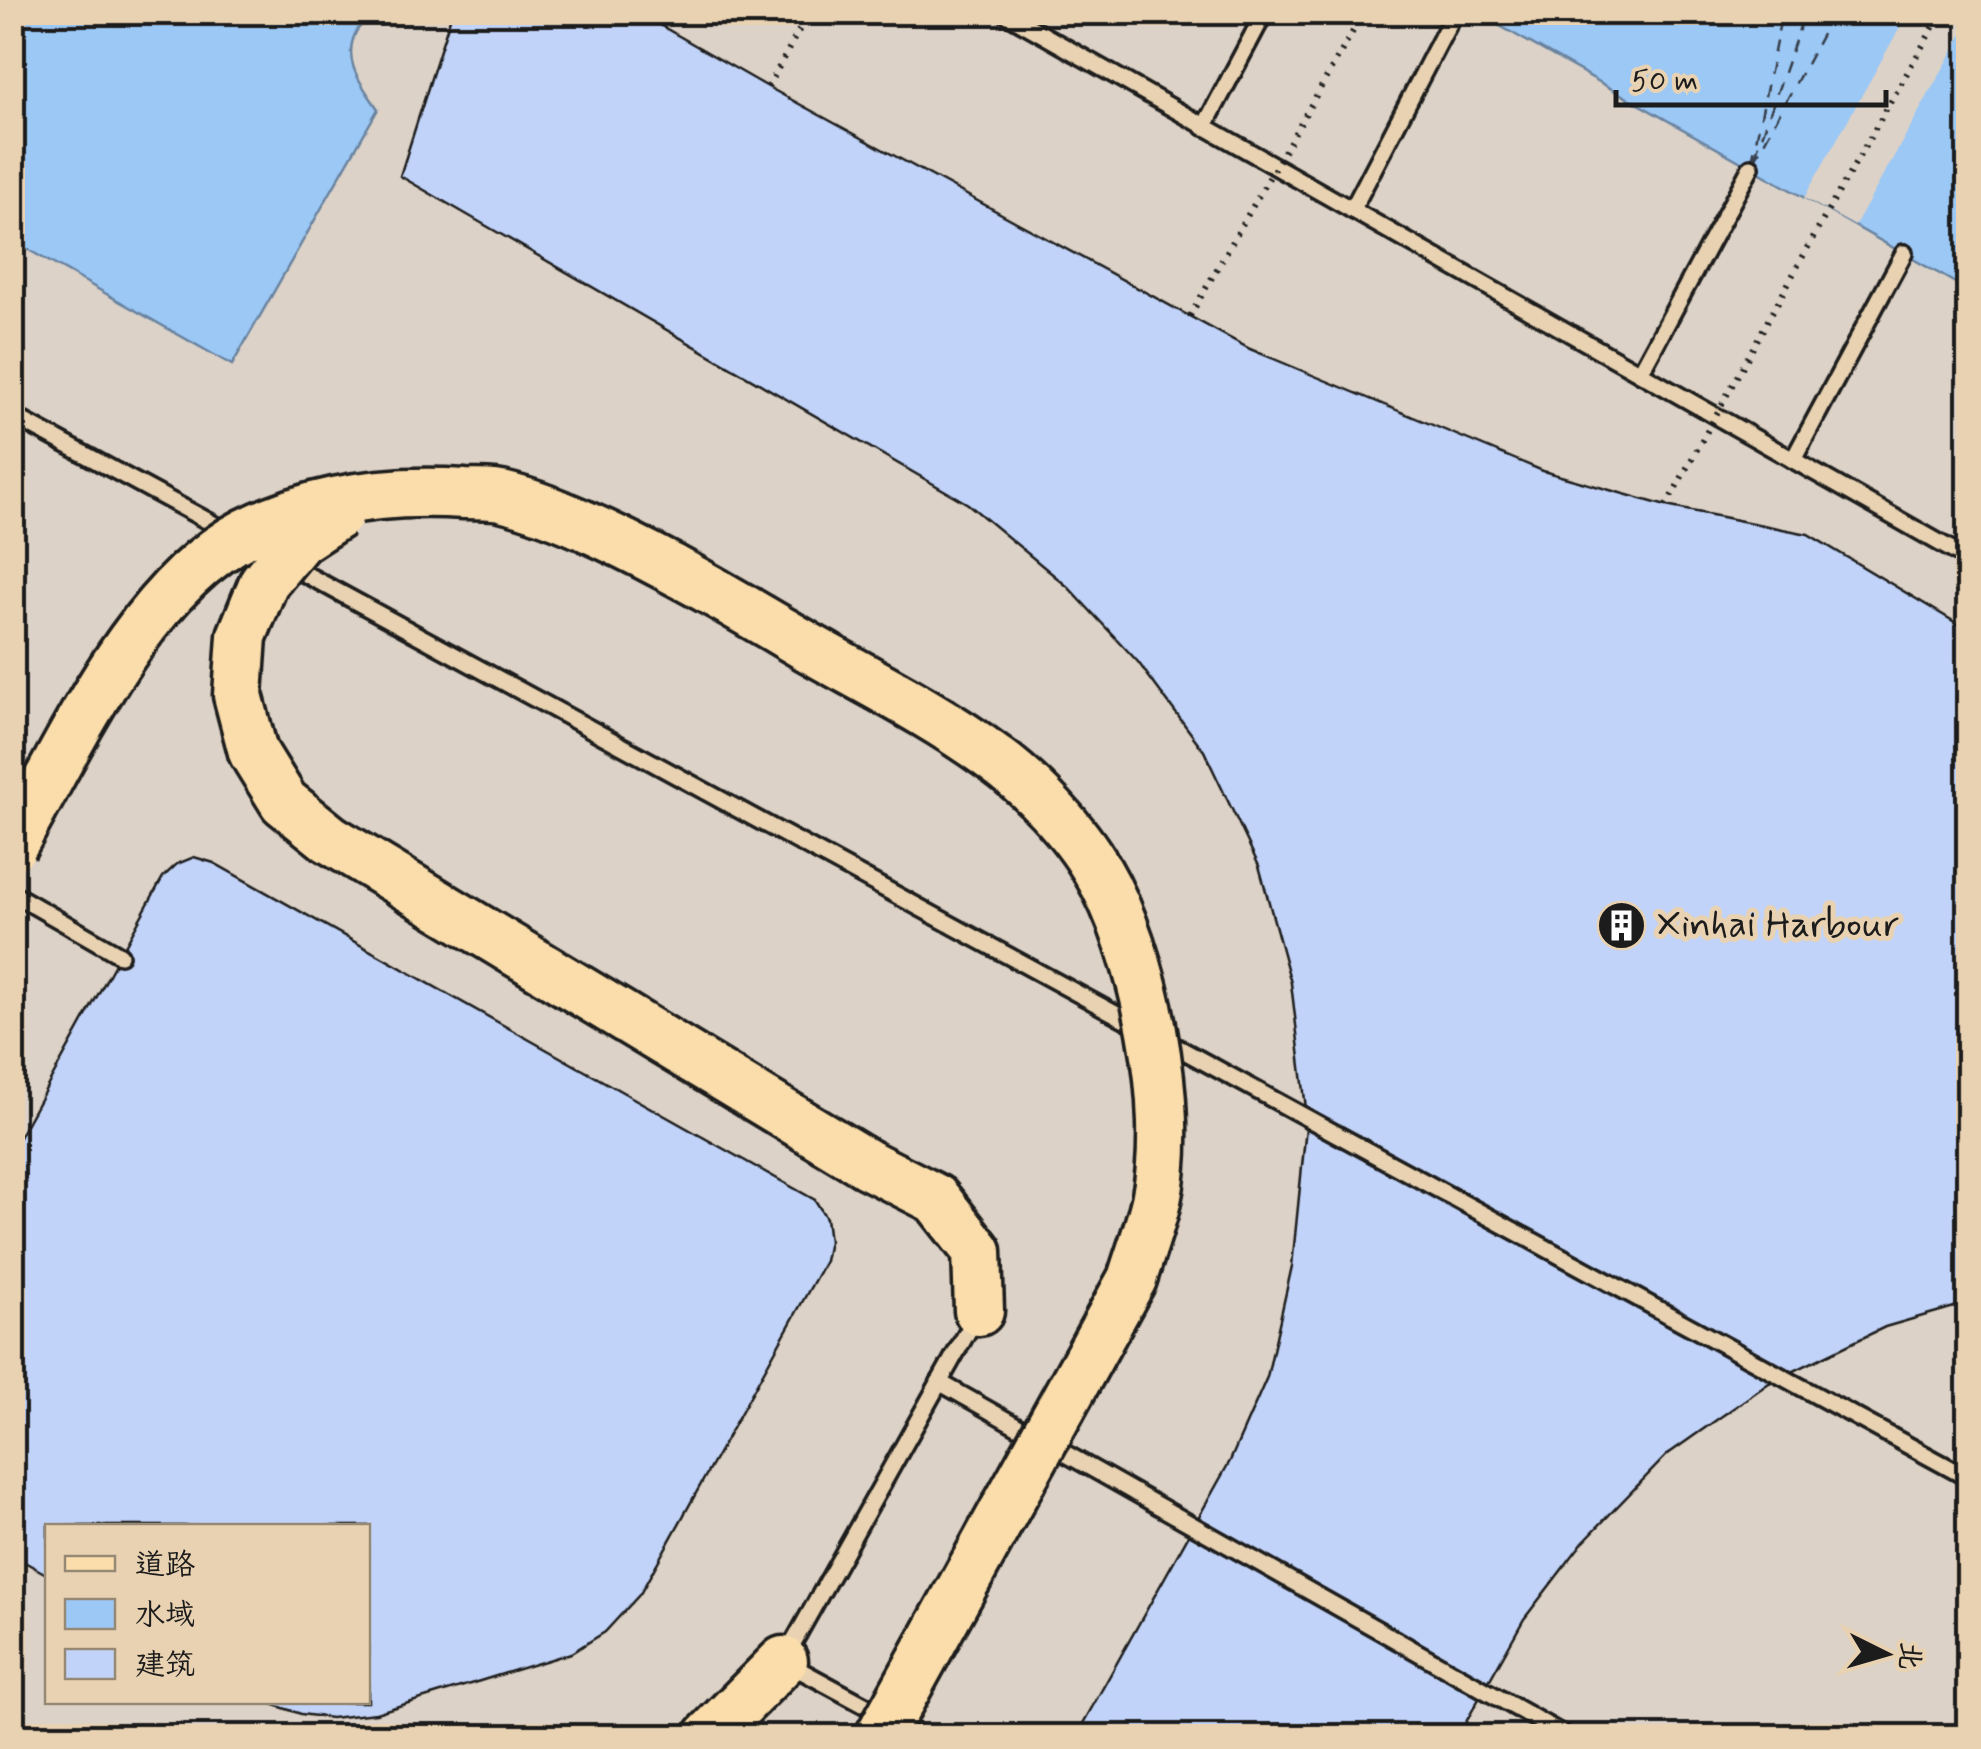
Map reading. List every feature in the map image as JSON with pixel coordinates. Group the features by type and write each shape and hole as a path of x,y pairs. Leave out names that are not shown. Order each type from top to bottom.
{"main road":[{"path":"429,492 398,495 346,510 299,540 264,582 242,636 238,695 252,752 284,802 330,839 868,1164 936,1199 976,1251 978,1312"},
{"path":"12,846 108,677 142,626 195,567 246,533 308,508 371,495 429,492 500,496 567,518 660,560 936,721 994,758 1048,806 1097,869 1133,947 1152,1034 1162,1125 1156,1200 1132,1279 880,1736"},
{"path":"709,1736 782,1661"}],"lane":[{"path":"1003,12 1968,559"},
{"path":"1204,126 1265,12"},
{"path":"1352,210 1455,12"},
{"path":"1640,373 1751,167"},
{"path":"1793,460 1904,254"},
{"path":"12,415 257,548"},
{"path":"274,557 1968,1478"},
{"path":"12,893 120,955"},
{"path":"922,1736 782,1661 978,1312"},
{"path":"939,1382 1566,1736"}],"path":[{"path":"768,87 809,12"},
{"path":"1190,316 1364,12"},
{"path":"1666,506 1942,12"}],"water":[{"path":"13,12 373,13 356,32 351,53 360,82 378,109 232,365 13,241"},
{"path":"1477,13 1968,13 1968,290"}],"pier":[{"path":"1908,13 1968,13 1968,24 1855,226 1804,198"}],"building":[{"name":"Xinhai Harbour","path":"452,12 637,12 1250,349 1543,471 1666,506 1808,534 1968,630 1968,1303 1885,1327 1769,1383 1668,1454 1583,1542 1524,1619 1458,1736 1076,1736 1230,1461 1267,1377 1292,1266 1307,1117 1291,983 1259,866 1204,751 1138,662 1068,587 968,504 400,176"},
{"path":"194,857 214,863 815,1200 826,1218 829,1241 825,1261 640,1594 605,1632 571,1653 376,1713 331,1718 301,1714 272,1704 370,1704 370,1524 45,1524 45,1573 12,1555 12,1150 163,877 177,864"}],"ferry route":[{"path":"1752,161 1782,12"},
{"path":"1755,156 1805,12"},
{"path":"1754,161 1834,12"}],"place":[{"name":"Xinhai Harbour","path":"1622,925"}]}
